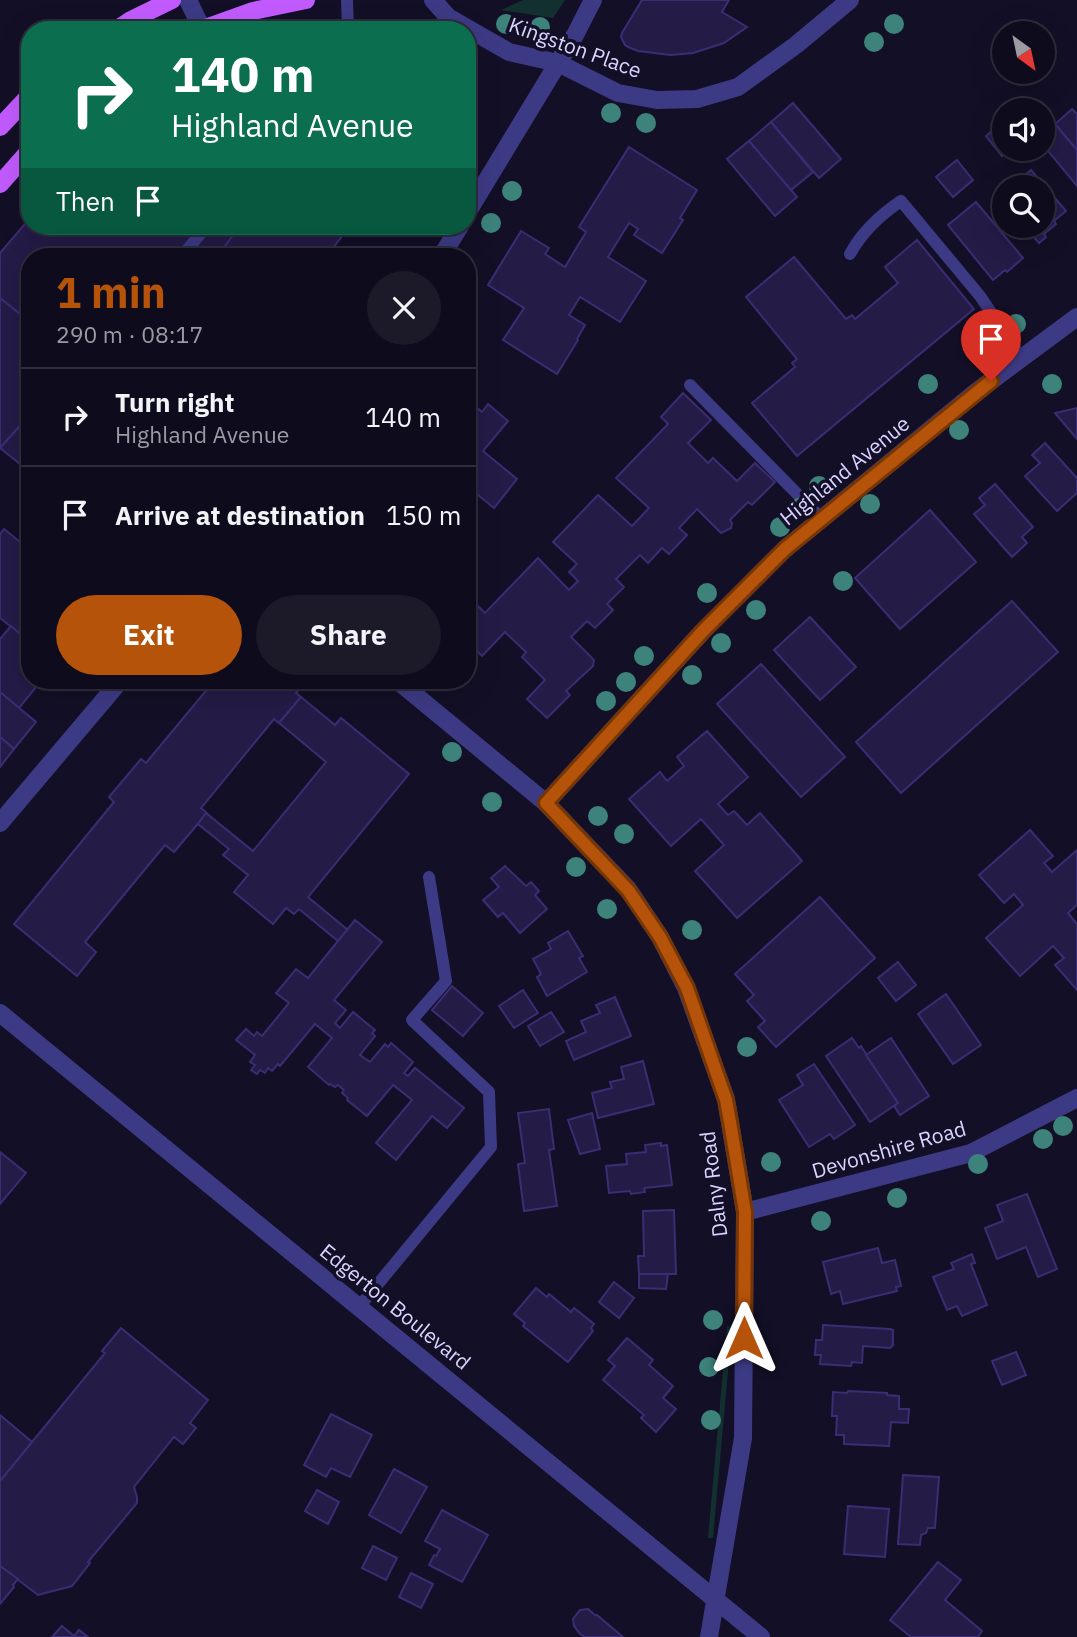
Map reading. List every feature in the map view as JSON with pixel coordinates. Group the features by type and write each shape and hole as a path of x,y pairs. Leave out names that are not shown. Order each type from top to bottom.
{"main road":[{"path":"130,21 172,0"},
{"path":"224,21 253,11 306,0"},
{"path":"0,127 21,105"},
{"path":"0,184 21,160"}],"street":[{"path":"188,0 197,21"},
{"name":"Kingston Place","path":"433,0 456,21"},
{"path":"476,198 593,0"},
{"name":"Kingston Place","path":"476,33 509,52 558,63 618,93 657,100 697,99 738,87 796,45 850,0"},
{"name":"Highland Avenue","path":"546,803 703,631 785,549 976,392 1076,320"},
{"path":"0,824 113,689"},
{"name":"Dalny Road","path":"408,689 546,803 628,890 660,937 687,988 726,1100 745,1212 743,1438 709,1637"},
{"name":"Edgerton Boulevard","path":"0,1013 761,1637"},
{"name":"Devonshire Road","path":"745,1212 971,1153 1077,1098"}],"lane":[{"path":"347,0 348,21"},
{"path":"850,254 860,236 901,201 980,296 1022,359"},
{"path":"690,385 822,519"},
{"path":"359,1307 491,1147 489,1092 412,1020 446,981 429,877"}],"green space":[{"path":"523,0 565,0 553,18 501,10"},
{"path":"727,1326 732,1327 713,1538 708,1538"}],"building":[{"path":"642,0 729,0 722,12 747,27 724,43 693,53 671,55 638,51 625,45 621,37"},
{"path":"793,103 841,159 819,178 771,122"},
{"path":"1072,109 1077,114 1077,150 1055,124"},
{"path":"771,122 813,172 791,190 749,141"},
{"path":"1055,124 1077,150 1077,186 1055,159"},
{"path":"992,131 992,144 986,136"},
{"path":"749,141 797,197 775,216 727,159"},
{"path":"629,147 697,190 680,218 683,220 662,253 634,235 638,229 629,223 608,257 646,281 620,322 580,297 569,315 585,325 557,374 503,340 524,308 488,285 521,231 549,248 545,254 565,267 586,232 579,227"},
{"path":"957,160 973,180 953,197 936,177"},
{"path":"1055,198 1066,211 1055,220"},
{"path":"976,202 992,221 992,238 1006,238 1023,258 993,280 948,225"},
{"path":"21,228 21,235 233,235 224,248 21,248 21,315 0,298 0,253"},
{"path":"233,235 343,235 333,248 224,248"},
{"path":"917,240 974,309 797,456 752,403 795,367 792,363 797,359 746,297 794,257 846,319 852,315 855,319 898,283 885,267"},
{"path":"0,298 21,315 21,424 0,448"},
{"path":"683,393 711,420 688,443 708,463 713,458 737,481 755,463 775,482 752,505 748,502 730,520 731,528 721,533 697,509 679,528 687,535 669,554 662,548 648,563 640,555 616,579 624,587 607,604 613,610 595,628 587,621 571,637 594,660 593,666 566,691 570,695 547,718 527,699 545,680 522,657 526,652 505,632 482,656 476,650 476,608 478,606 485,613 538,558 569,590 578,581 569,572 577,564 553,542 598,495 632,526 649,508 616,478 668,424 661,417"},
{"path":"488,404 508,421 483,451 517,479 494,508 476,493 476,407 482,412"},
{"path":"1077,408 1077,439 1055,413"},
{"path":"21,425 21,465 0,448"},
{"path":"1045,443 1077,478 1077,493 1057,511 1025,476 1040,463 1032,455"},
{"path":"995,484 1033,527 1022,537 1027,543 1012,557 974,514 985,505 979,498"},
{"path":"930,510 976,562 900,629 855,578"},
{"path":"4,529 21,543 21,635 0,618 0,534"},
{"path":"1012,601 1058,652 901,793 856,742"},
{"path":"810,617 856,667 820,700 774,650"},
{"path":"11,626 21,634 21,689 34,689 19,708 0,692 0,639"},
{"path":"761,664 845,757 801,797 717,704"},
{"path":"207,689 300,689 296,693 301,697 279,723 274,719 201,808 207,813 174,852 165,845 85,942 96,952 77,976 14,924 114,802 109,797 141,759 146,763"},
{"path":"0,692 36,722 14,749 0,737"},
{"path":"301,697 335,725 341,718 409,774 308,897 348,930 338,941 299,909 294,914 286,908 273,924 234,892 248,875 223,855 229,849 198,824 206,813 253,851 326,762 279,723"},
{"path":"707,731 748,777 718,804 728,815 734,811 747,825 760,813 802,861 737,918 695,871 724,845 701,819 671,846 629,799 660,772 667,781 684,766 677,757"},
{"path":"0,737 14,749 0,767"},
{"path":"1030,830 1053,856 1044,863 1052,872 1077,850 1077,905 1068,913 1077,924 1077,990 1055,965 1064,958 1053,946 1020,976 986,938 1023,905 1014,894 1004,903 979,875"},
{"path":"505,866 526,886 531,882 539,891 535,895 547,909 520,933 503,913 498,917 483,900 499,887 491,878"},
{"path":"820,897 875,958 776,1047 758,1027 765,1021 747,1001 754,995 735,974"},
{"path":"355,920 382,942 334,1000 346,1010 335,1023 340,1028 353,1012 375,1030 372,1033 375,1036 360,1055 370,1062 385,1044 388,1047 391,1043 413,1062 404,1073 408,1076 415,1068 464,1108 447,1128 432,1116 396,1160 376,1143 412,1100 393,1085 367,1116 347,1100 342,1093 344,1090 338,1085 329,1085 308,1067 332,1038 315,1024 280,1066 278,1064 272,1071 268,1068 265,1073 260,1070 257,1074 251,1070 255,1065 250,1062 255,1055 236,1040 246,1029 254,1036 257,1032 262,1036 289,1003 276,993 296,969 308,978"},
{"path":"568,931 583,956 579,958 587,972 547,996 537,977 541,974 533,959 551,949 548,943"},
{"path":"898,962 916,985 896,1001 878,978"},
{"path":"452,986 483,1013 463,1036 432,1010"},
{"path":"523,990 538,1013 514,1028 499,1006"},
{"path":"946,994 981,1045 953,1064 918,1014"},
{"path":"615,997 631,1036 574,1060 566,1041 586,1032 581,1021 600,1013 596,1005"},
{"path":"551,1012 564,1032 540,1046 528,1026"},
{"path":"852,1038 859,1048 861,1046 898,1103 870,1122 826,1056"},
{"path":"891,1038 929,1096 900,1115 894,1106 898,1103 866,1055"},
{"path":"643,1061 654,1104 598,1118 592,1093 612,1088 610,1082 624,1079 621,1067"},
{"path":"814,1064 855,1125 834,1139 830,1134 809,1147 779,1100 803,1085 797,1075"},
{"path":"549,1109 554,1149 549,1150 557,1206 524,1211 518,1164 525,1163 518,1113"},
{"path":"592,1113 600,1149 580,1154 568,1120"},
{"path":"661,1143 661,1146 667,1145 672,1185 644,1188 645,1192 631,1194 630,1191 609,1193 606,1166 627,1164 626,1154 646,1152 645,1145"},
{"path":"0,1152 26,1173 0,1204"},
{"path":"1027,1194 1057,1269 1038,1277 1026,1247 997,1259 985,1228 1003,1221 997,1205"},
{"path":"674,1210 676,1274 639,1274 638,1256 644,1256 643,1211"},
{"path":"878,1248 882,1263 895,1260 901,1286 896,1287 897,1291 843,1304 840,1291 831,1294 823,1262"},
{"path":"972,1254 975,1263 971,1264 987,1305 962,1316 957,1306 947,1310 933,1277 954,1269 951,1263"},
{"path":"639,1274 668,1274 666,1289 639,1288"},
{"path":"614,1282 634,1298 619,1318 599,1302"},
{"path":"536,1288 547,1297 549,1294 571,1312 574,1308 594,1324 591,1328 593,1331 568,1362 523,1326 525,1323 514,1314"},
{"path":"823,1325 890,1329 893,1330 893,1345 890,1348 863,1346 862,1363 852,1362 851,1366 820,1364 821,1355 815,1355 816,1340 822,1340"},
{"path":"121,1328 208,1400 190,1423 196,1428 183,1444 174,1437 134,1487 137,1503 88,1562 90,1563 72,1586 38,1595 0,1566 0,1481 105,1353 102,1351"},
{"path":"627,1338 653,1360 649,1365 673,1386 663,1398 676,1409 656,1432 641,1418 644,1415 603,1380 615,1366 608,1360"},
{"path":"1016,1352 1026,1375 1002,1385 992,1361"},
{"path":"833,1392 899,1396 899,1409 909,1409 908,1423 891,1422 889,1446 844,1444 844,1435 836,1435 837,1416 832,1416"},
{"path":"331,1414 372,1435 350,1477 331,1468 326,1477 304,1465"},
{"path":"0,1415 32,1442 0,1481"},
{"path":"394,1469 427,1487 401,1533 369,1515"},
{"path":"903,1475 939,1477 935,1528 928,1528 926,1533 921,1535 920,1545 898,1544"},
{"path":"317,1490 339,1502 328,1524 305,1511"},
{"path":"848,1506 889,1509 885,1557 844,1554"},
{"path":"442,1510 488,1535 462,1582 429,1565 440,1549 425,1541"},
{"path":"373,1546 397,1558 386,1580 362,1568"},
{"path":"938,1562 961,1580 945,1600 982,1631 978,1637 911,1637 890,1620"},
{"path":"0,1566 18,1579 0,1604"},
{"path":"411,1573 433,1584 421,1608 399,1597"},
{"path":"588,1609 623,1637 585,1637 580,1634 573,1619 580,1610"},
{"path":"62,1626 74,1636 79,1630 88,1637 52,1637"}],"route":[{"path":"744,1338 745,1212 726,1100 687,988 660,937 628,890 546,803 703,631 785,549 991,381"}]}
